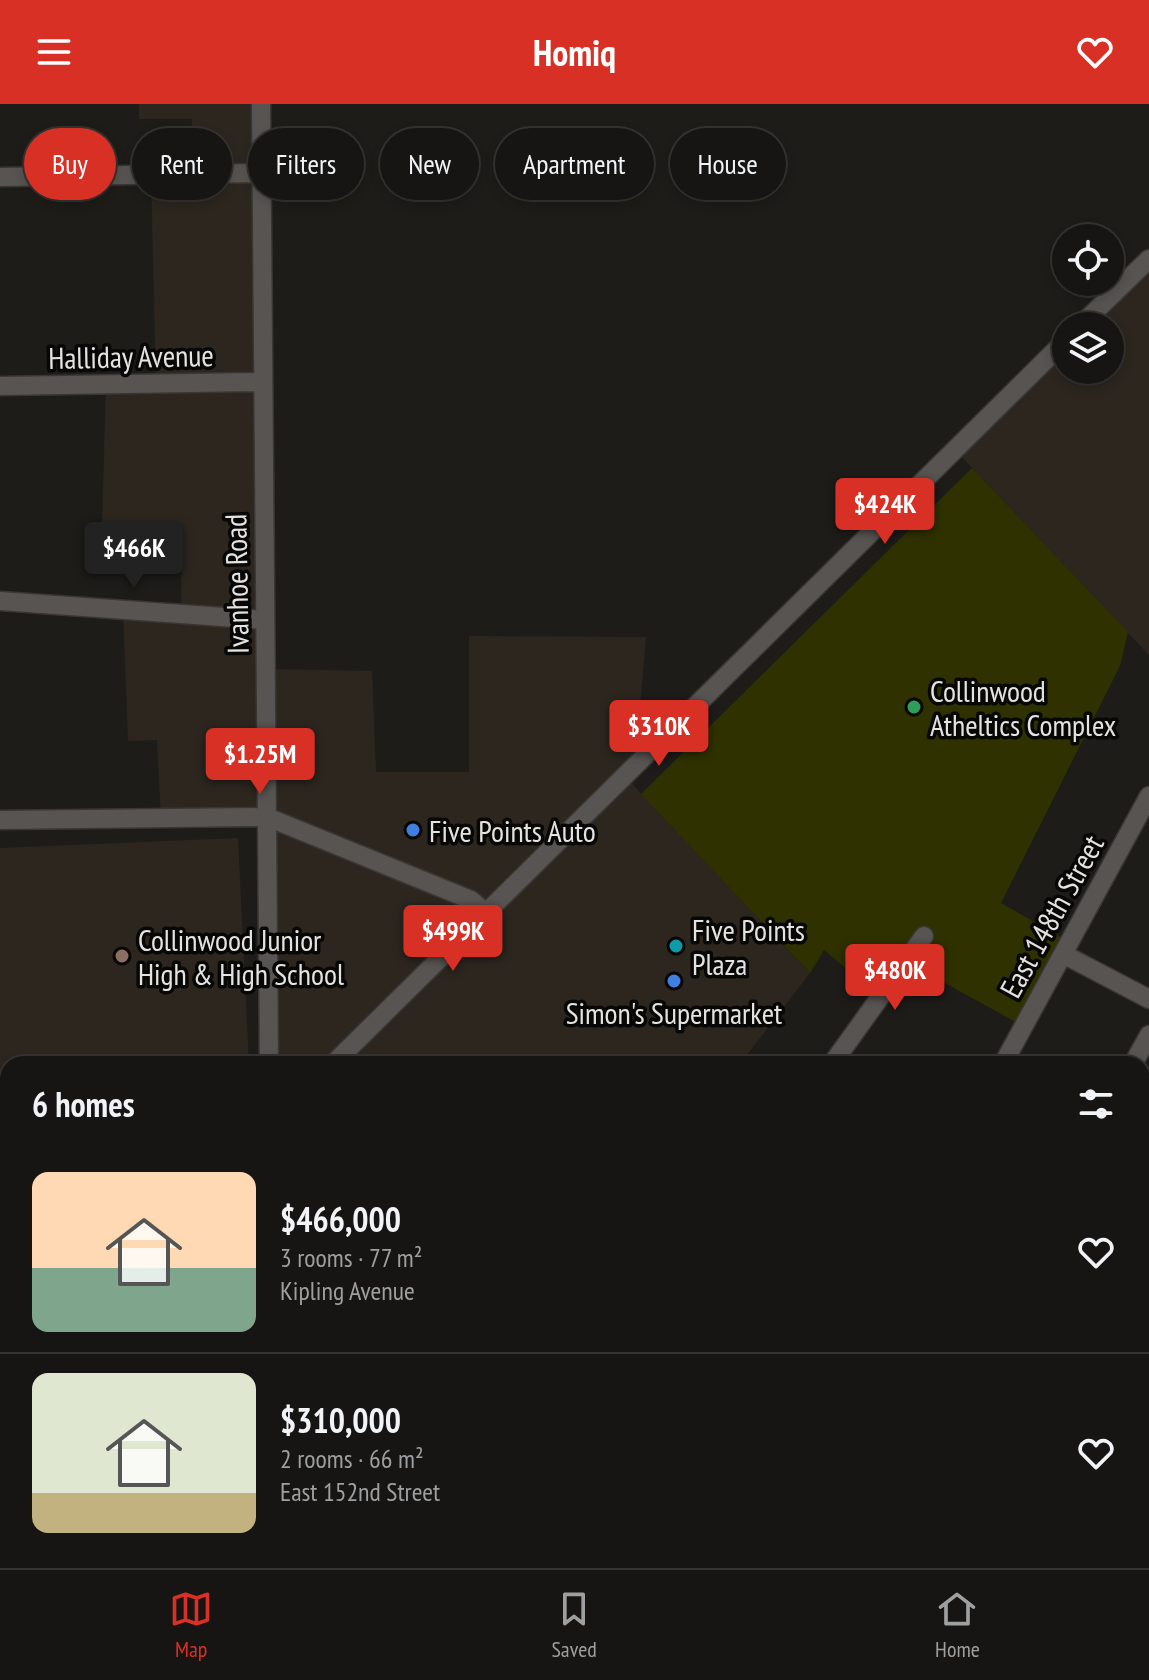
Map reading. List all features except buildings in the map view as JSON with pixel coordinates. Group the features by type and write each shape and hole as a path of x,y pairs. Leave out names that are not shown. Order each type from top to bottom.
{"street":[{"name":"Ivanhoe Road","path":"261,104 261,128"},
{"path":"0,177 248,173"},
{"name":"Ivanhoe Road","path":"261,200 269,1056"},
{"path":"1094,312 1149,259"},
{"path":"341,1056 1052,354"},
{"name":"Halliday Avenue","path":"0,386 262,382"},
{"path":"0,601 265,620"},
{"name":"East 148th Street","path":"1007,1056 1149,796"},
{"path":"0,820 267,817 471,900 485,912"},
{"path":"838,1056 924,936"},
{"path":"1063,954 1149,999"},
{"path":"1137,1056 1149,1035"}],"shaded area":[{"path":"139,104 261,104 261,128 248,128 248,200 262,200 265,669 372,671 376,772 469,772 469,636 646,637 635,762 623,774 810,973 746,1056 269,1056 267,818 161,818 157,740 128,741 123,610 181,614 182,526 102,525 106,384 156,383 152,200 232,200 232,128 192,128 192,119 139,119"},
{"path":"1149,259 1149,655 954,449 1052,354 1052,384 1124,384 1124,312 1094,312 1111,296 1124,296 1124,283"},
{"name":"Collinwood Atheltics Complex","path":"972,468 1128,632 1120,666 1001,903 1069,942 1023,1026 892,954 867,986 824,950 810,973 641,794"},
{"name":"Collinwood Junior High & High School","path":"238,838 249,1056 0,1056 0,848"}],"place":[{"name":"Collinwood Atheltics Complex","path":"914,707"},
{"name":"Five Points Auto","path":"413,830"},
{"name":"Five Points Plaza","path":"676,946"},
{"name":"Collinwood Junior High & High School","path":"122,956"},
{"name":"Simon's Supermarket","path":"674,981"}]}
